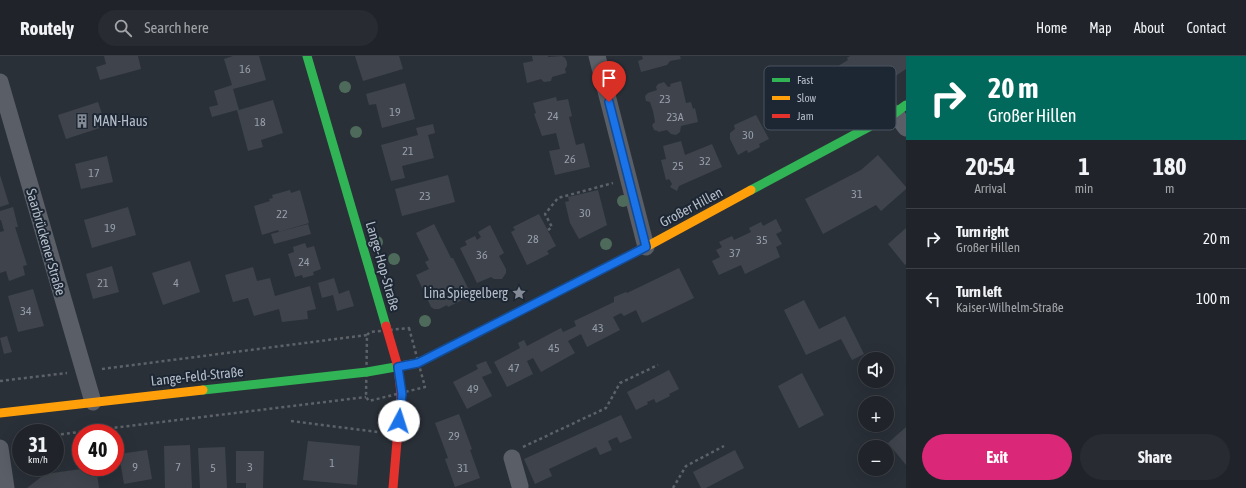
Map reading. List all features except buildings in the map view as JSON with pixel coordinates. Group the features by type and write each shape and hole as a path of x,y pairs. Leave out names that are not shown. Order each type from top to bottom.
{"street":[{"name":"Lange-Hop-Straße","path":"306,56 398,367 402,394 393,488"},
{"path":"597,56 646,247"},
{"name":"Saarbrückener Straße","path":"0,82 93,402"},
{"path":"900,109 906,128"},
{"name":"Großer Hillen","path":"398,367 418,363 646,247 861,130"},
{"name":"Lange-Feld-Straße","path":"0,413 367,372 398,367"},
{"path":"0,448 6,488"},
{"path":"512,458 519,487"}],"path":[{"path":"548,230 552,227 545,214 558,198 629,179"},
{"path":"0,381 367,335"},
{"path":"512,458 516,451 606,408 620,384 658,365"},
{"path":"64,434 366,397"},
{"path":"291,421 398,434"},
{"path":"673,488 686,466 724,446"}],"traffic: fast":[{"path":"307,56 386,326"},
{"path":"896,112 906,105"},
{"path":"751,190 863,130"},
{"path":"203,390 367,372 418,363 579,281"}],"traffic: slow":[{"path":"579,281 646,247 751,190"},
{"path":"0,413 203,390"}],"traffic: jam":[{"path":"386,326 398,367 401,394 393,488"}],"place":[{"name":"MAN-Haus","path":"82,121"},
{"name":"Lina Spiegelberg","path":"519,293"}],"route":[{"path":"399,421 402,394 398,367 418,363 646,247 609,102"}]}
